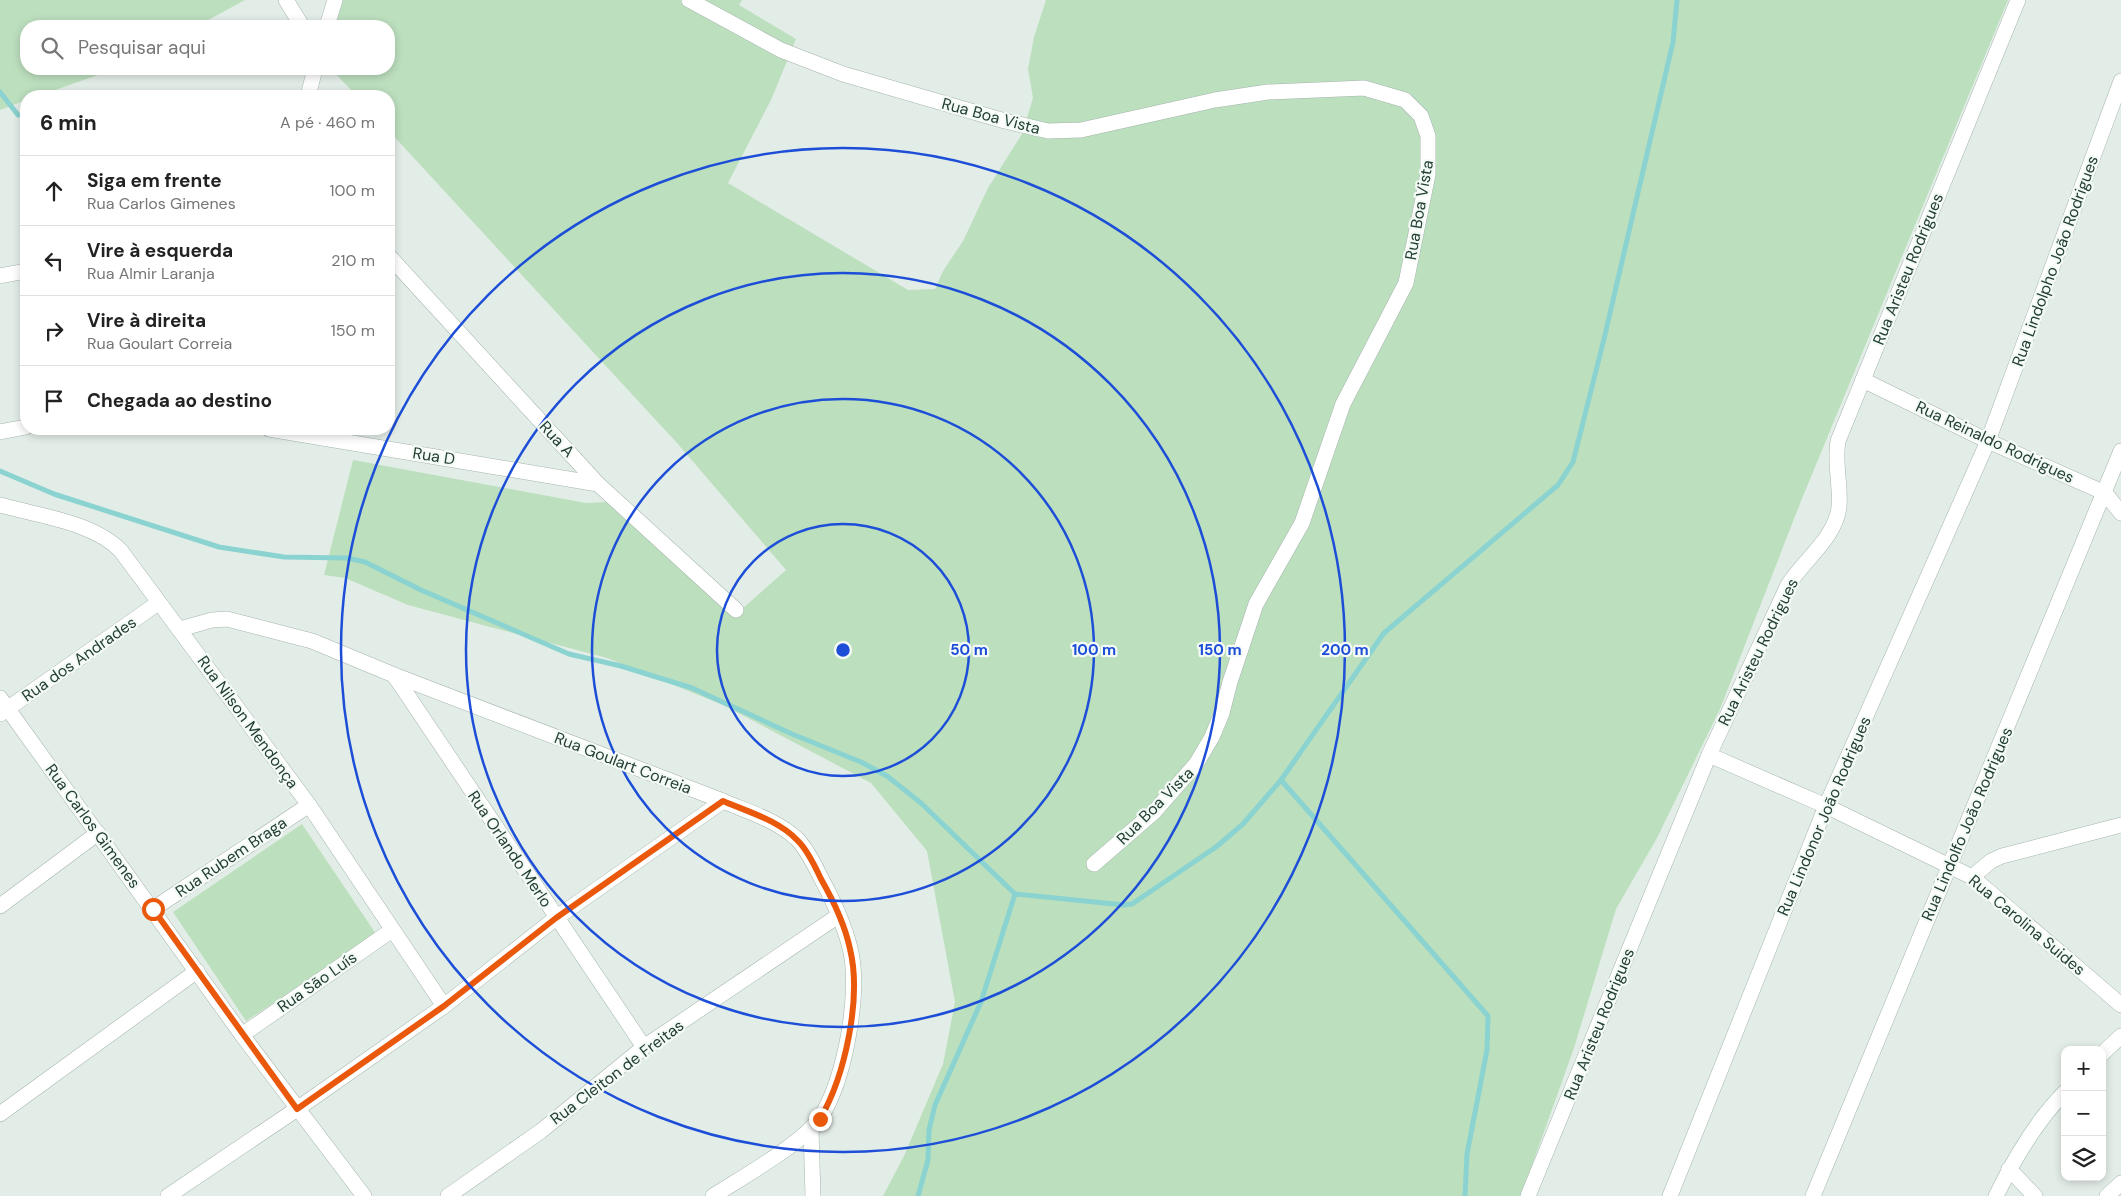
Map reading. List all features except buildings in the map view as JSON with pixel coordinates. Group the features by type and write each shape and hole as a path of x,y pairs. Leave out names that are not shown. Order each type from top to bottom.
{"street":[{"path":"286,0 298,20"},
{"path":"329,20 335,0"},
{"name":"Rua Boa Vista","path":"689,0 781,50 843,74 1005,121 1048,131 1081,130 1215,100 1268,92 1354,88 1384,92 1405,100 1420,116 1428,136 1428,174 1406,283 1343,404 1302,523 1256,604 1230,682 1222,713 1212,737 1196,764 1164,800 1094,864"},
{"name":"Rua Aristeu Rodrigues","path":"1528,1196 1709,756 1788,585 1802,564 1828,535 1835,522 1839,507 1835,464 1838,441 2018,0"},
{"path":"310,90 313,75"},
{"name":"Rua Lindolpho João Rodrigues","path":"1988,441 2121,81"},
{"name":"Rua A","path":"395,263 598,484 736,610"},
{"path":"0,276 20,273"},
{"name":"Rua Reinaldo Rodrigues","path":"1863,380 1988,441 2105,493 2121,513"},
{"path":"0,432 20,428"},
{"name":"Rua D","path":"305,435 598,484"},
{"name":"Rua Lindonor João Rodrigues","path":"1670,1196 1826,806 1988,441"},
{"name":"Rua Lindolfo João Rodrigues","path":"1813,1196 2121,452"},
{"name":"Rua Nilson Mendonça","path":"0,505 95,531 110,540 121,551 309,805 444,1006"},
{"name":"Rua dos Andrades","path":"3,707 158,603"},
{"name":"Rua Goulart Correia","path":"180,629 212,620 236,620 312,641 394,675 723,801 776,824 798,840 827,889 850,948 854,970 849,1031 827,1106 811,1129 713,1196"},
{"name":"Rua Orlando Merlo","path":"394,675 644,1047"},
{"name":"Rua Carlos Gimenes","path":"3,707 153,909 242,1035 364,1196"},
{"name":"Rua Carolina Suides","path":"1709,756 1826,806 1972,877 2121,1005"},
{"path":"168,1196 444,1006 556,918 723,801"},
{"name":"Rua Rubem Braga","path":"153,909 309,805"},
{"path":"1972,877 1991,861 2002,856 2121,825"},
{"path":"0,906 98,834"},
{"name":"Rua Cleiton de Freitas","path":"448,1196 541,1131 644,1047 838,916"},
{"name":"Rua São Luís","path":"242,1035 392,930"},
{"path":"0,1114 197,971"},
{"path":"2106,1050 2121,1036"},
{"path":"1996,1196 2009,1169 2044,1114 2061,1096"},
{"path":"811,1129 813,1196"},
{"path":"2009,1169 2034,1196"},
{"path":"2107,1196 2121,1183"}],"green space":[{"path":"0,0 245,0 208,20 20,20 20,75 98,75 55,90 20,90 20,102 0,110"},
{"path":"336,0 742,0 739,5 796,39 771,100 728,183 908,290 935,289 943,271 963,241 988,188 1022,134 1033,98 1028,69 1034,37 1046,0 2008,0 1801,501 1720,709 1657,838 1616,909 1574,1048 1521,1196 883,1196 904,1156 943,1064 955,1002 927,851 871,783 723,705 607,658 408,605 345,578 324,575 353,460 586,503 607,502 733,617 786,570 677,443 395,138 395,90 351,90 337,75 395,75 395,20 321,20"},
{"path":"302,824 376,934 246,1021 173,912"}],"waterway":[{"path":"0,471 54,494 219,547 284,557 347,558 365,562 421,590 569,654 621,666 692,688 792,734 861,762 887,776 921,803 1015,894 1124,905 1132,904 1216,847 1243,824 1281,780 1384,633 1558,485 1573,462 1604,339 1673,42 1677,0"},
{"path":"0,92 18,115"},
{"path":"1281,780 1488,1016 1487,1050 1467,1154 1465,1196"},
{"path":"918,1196 928,1160 929,1130 935,1105 981,1002 1015,894"}],"route":[{"path":"153,909 297,1109 444,1006 556,918 723,801 776,824 798,840 827,889 850,948 854,970 849,1031 840,1067 827,1106 820,1119"}]}
